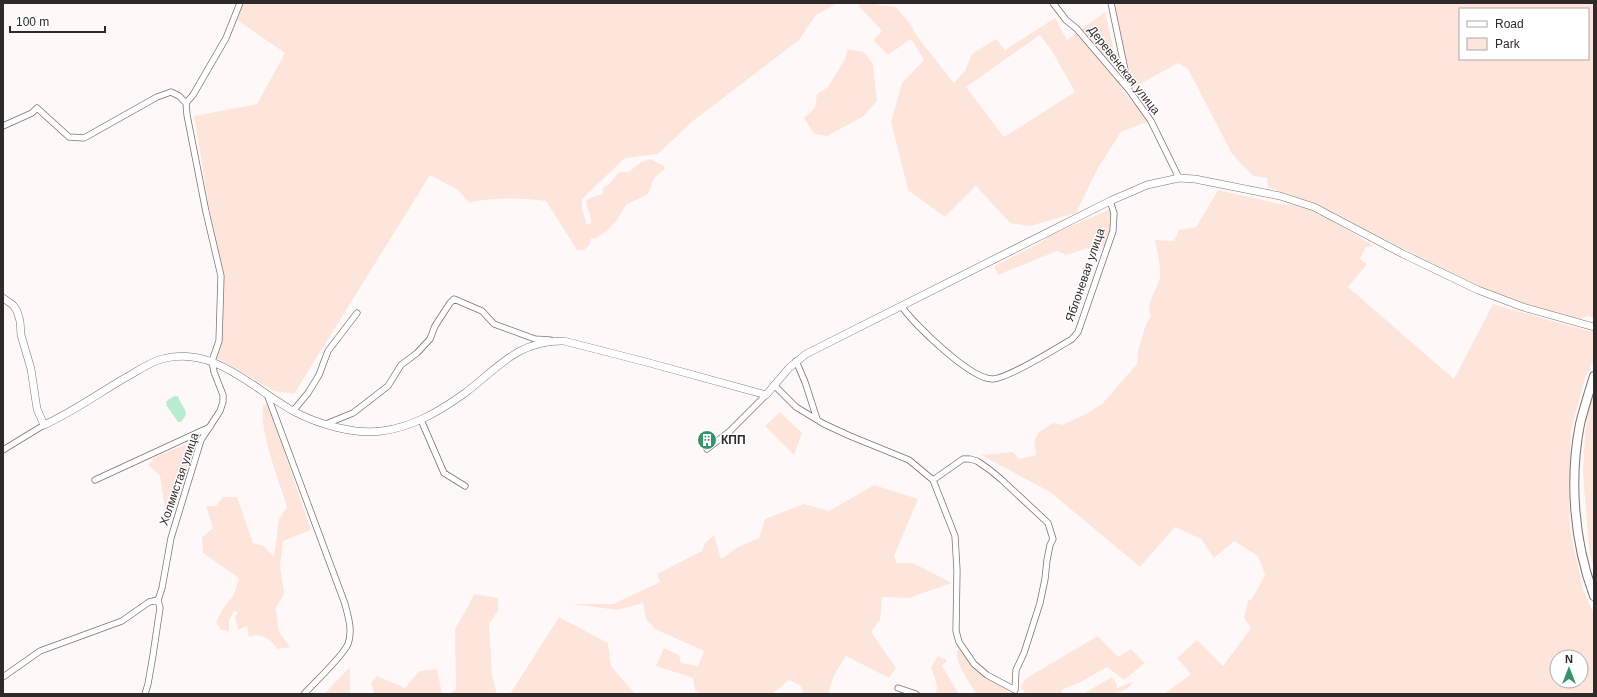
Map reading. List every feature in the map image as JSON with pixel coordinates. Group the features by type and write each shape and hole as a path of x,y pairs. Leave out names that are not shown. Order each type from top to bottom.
{"main road":[{"path":"1594,376 1580,423 1574,468 1575,504 1579,540 1586,576 1594,596"}],"street":[{"path":"186,103 193,95 226,38 240,3"},
{"name":"Деревенская улица","path":"1053,3 1066,20 1077,29 1129,90 1151,121 1179,178"},
{"path":"1111,3 1129,90"},
{"path":"3,126 32,113 37,108 69,138 84,138 157,97 171,92 179,96 186,103 206,212 221,276 219,341 212,361"},
{"path":"707,449 730,431 766,395 796,361 806,354 1110,201 1147,185 1179,178 1195,179 1261,192 1314,207 1403,254 1478,290 1523,307 1594,327"},
{"name":"Яблоневая улица","path":"902,307 910,319 926,334 953,357 981,377 994,379 1007,375 1072,339 1078,332 1113,231 1114,213 1110,201"},
{"path":"3,298 13,305 17,311 20,321 21,335 31,369 37,409 44,425"},
{"path":"326,424 353,413 388,386 401,366 417,353 430,339 435,326 450,303 454,300 482,311 494,324 535,339 564,341 766,395"},
{"path":"293,411 308,393 319,375 328,351 357,313"},
{"path":"3,450 44,425 60,418 116,383 163,358 185,356 200,357 212,361 255,384 267,394 293,411 313,421 351,430 369,432 382,431 421,420 436,413 461,396 509,357 532,346 554,341"},
{"name":"Холмистая улица","path":"144,694 148,684 160,608 158,600 162,588 171,538 201,440 220,411 223,402 224,395 214,372 212,361"},
{"path":"796,361 805,382 817,419"},
{"path":"774,385 796,407 850,436 909,460 933,480 955,536 957,570 956,631 959,642 974,664 987,675 1016,692"},
{"path":"267,394 278,418 286,445 349,619 350,636 347,645 342,653 304,694"},
{"path":"421,420 444,473 465,486"},
{"path":"95,480 210,426"},
{"path":"933,480 955,463 963,459 970,459 990,470 1048,523 1053,539 1050,545 1047,560 1046,579 1024,653 1016,670 1016,692"},
{"path":"3,677 40,651 122,621 149,602 158,600"},
{"path":"898,688 916,694"}],"green space":[{"path":"243,3 838,3 816,15 799,40 693,121 658,154 625,158 582,199 582,209 587,225 591,223 591,220 586,201 603,193 603,188 610,183 619,172 629,172 641,162 650,159 664,166 665,169 654,178 648,194 626,205 617,220 607,231 595,239 591,238 590,244 584,250 577,250 546,201 508,199 469,203 458,190 430,175 294,394 274,391 216,358 222,339 223,292 194,116 257,104 285,53 237,20"},
{"path":"861,3 877,3 879,5 896,7 954,83 965,71 972,54 996,39 1005,50 1055,18 1067,40 1105,12 1123,91 1149,121 1121,132 1098,168 1076,213 1030,226 1010,223 976,186 945,217 908,190 891,122 902,83 924,60 911,39 888,55 873,40 882,31 858,5","holes":["1040,35 1052,51 1075,92 1004,137 966,87"]},
{"path":"1114,3 1594,3 1594,319 1588,316 1576,320 1490,292 1330,212 1322,215 1374,246 1366,247 1360,259 1367,264 1348,287 1454,379 1493,304 1594,332 1594,359 1585,378 1571,431 1569,485 1570,529 1583,590 1594,614 1594,694 1164,694 1191,674 1177,658 1197,640 1223,666 1251,628 1244,618 1248,601 1252,599 1265,575 1258,556 1234,541 1214,558 1201,539 1175,527 1140,567 1050,492 981,455 1013,452 1019,459 1036,455 1034,441 1039,432 1053,423 1062,425 1086,414 1102,404 1137,364 1138,351 1146,324 1151,316 1149,306 1150,302 1160,277 1155,240 1174,241 1179,230 1196,227 1218,190 1280,204 1309,206 1318,215 1328,210 1268,187 1267,178 1253,176 1232,154 1188,69 1178,63 1133,88"},
{"path":"847,49 864,52 873,64 877,101 864,116 827,136 814,134 804,118 815,108 817,94 828,87 845,59"},
{"path":"1111,209 1111,230 1105,247 1097,245 1066,255 1057,251 998,275 994,266 1040,243 1050,235"},
{"path":"1594,391 1594,569 1589,549 1583,473 1585,435 1590,403"},
{"path":"268,404 311,530 283,541 280,566 284,594 276,608 279,632 290,647 277,649 272,642 265,637 257,635 249,637 247,626 238,630 235,617 238,612 234,611 229,620 229,631 221,630 216,622 222,610 234,594 239,578 203,553 202,537 213,528 206,506 216,506 223,497 237,497 253,543 264,546 274,557 279,519 287,507 270,456 264,429 263,405"},
{"path":"780,412 802,433 794,455 765,426"},
{"path":"186,444 191,454 170,521 166,516 160,476 148,465 154,458"},
{"path":"874,485 918,499 894,556 897,563 913,563 952,583 909,598 882,597 880,620 871,632 896,668 889,678 846,656 834,675 828,694 803,694 801,686 789,680 772,694 702,694 695,691 693,678 656,666 664,648 679,655 681,663 698,666 704,651 655,629 646,619 643,603 618,610 571,604 613,604 660,582 657,574 702,551 705,543 714,535 721,559 738,547 759,538 765,519 804,504 829,511"},
{"path":"474,594 498,598 498,611 489,624 492,676 497,694 451,694 456,688 455,629"},
{"path":"559,617 608,643 611,666 635,694 510,694"},
{"path":"1098,636 1118,657 1131,649 1145,663 1124,680 1107,667 1079,683 1061,690 1063,694 1026,694 1020,686 1028,677"},
{"path":"959,648 970,664 981,674 1012,694 976,694 959,664 957,653"},
{"path":"938,656 947,660 942,666 959,694 935,694 937,687 931,667"},
{"path":"350,667 350,694 324,694"},
{"path":"437,669 442,694 374,694 371,683 377,676 405,688 419,671"},
{"path":"1112,677 1117,685 1117,688 1132,682 1129,687 1124,690 1110,694 1083,694"}],"shaded area":[{"path":"175,396 178,396 186,413 181,422 178,422 167,406 166,402"}],"place":[{"name":"КПП","path":"707,440"}]}
